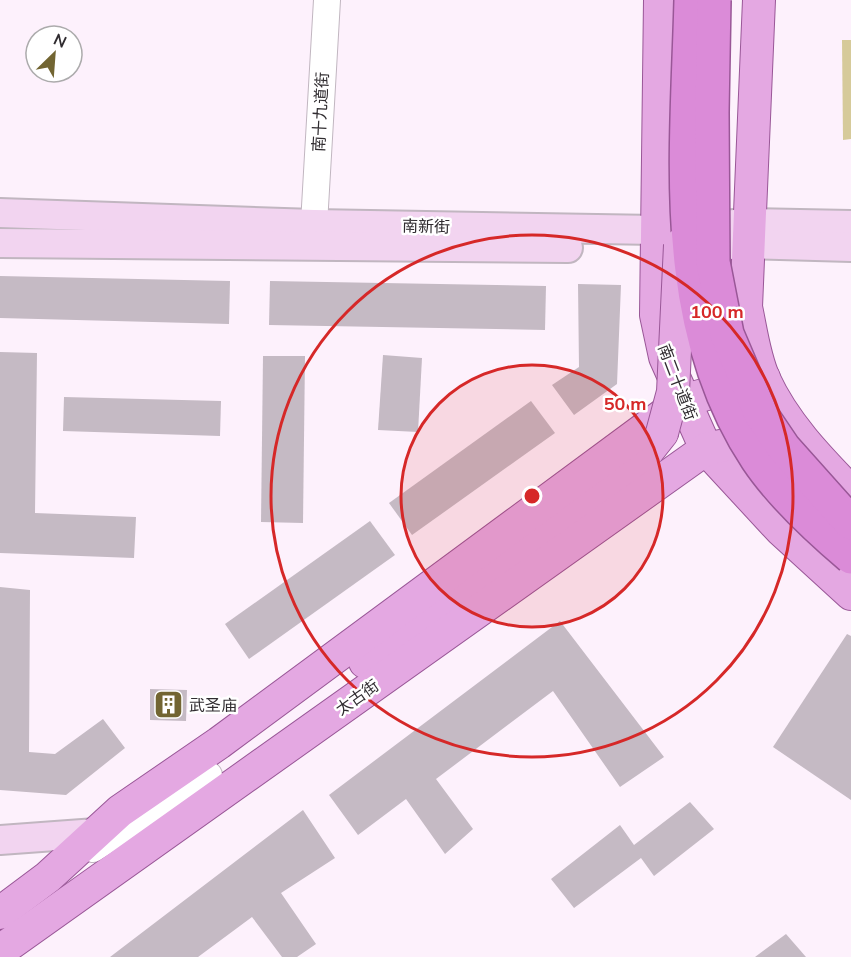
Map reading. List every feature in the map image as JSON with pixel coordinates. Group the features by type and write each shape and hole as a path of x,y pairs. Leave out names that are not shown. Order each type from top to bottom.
{"highway":[{"path":"691,0 686,146 694,298 704,345 719,389 758,460 797,505 851,557"},
{"path":"714,0 713,262 727,334 761,414 784,448 851,523"}],"main road":[{"name":"南二十道街","path":"660,0 656,315 665,357 682,401 706,449 781,530 851,594"},
{"path":"758,4 746,307 764,378 795,431 851,492"},
{"name":"太古街","path":"210,775 636,466 662,433 673,392 686,146"},
{"name":"南新街","path":"0,213 314,224 656,240"},
{"name":"南新街","path":"0,243 656,240 851,225"},
{"name":"南新街","path":"748,233 851,246"},
{"path":"2,910 48,877 120,811 219,743 682,401 764,378"},
{"path":"706,449 795,431"},
{"name":"太古街","path":"0,951 706,449"},
{"path":"0,840 96,833"},
{"path":"2,910 47,917"}],"street":[{"name":"南十九道街","path":"314,224 327,0"},
{"name":"太古街","path":"48,877 210,775"}],"shaded area":[{"path":"842,40 851,40 851,139 843,140"}],"building":[{"path":"0,276 230,281 229,324 0,318"},
{"path":"270,281 546,286 545,330 269,325"},
{"path":"578,284 621,285 617,384 574,415 552,385 579,367"},
{"path":"0,352 37,353 35,513 136,517 134,558 0,553"},
{"path":"383,355 422,358 418,432 378,430"},
{"path":"263,356 305,356 303,523 261,522"},
{"path":"64,397 221,401 220,436 63,431"},
{"path":"531,401 555,433 412,535 389,503"},
{"path":"370,521 395,555 249,659 225,624"},
{"path":"0,587 30,590 29,752 55,754 103,719 125,748 66,795 0,790"},
{"path":"560,621 664,757 620,787 553,691 436,779 473,829 445,854 406,799 358,835 329,795"},
{"path":"847,634 851,636 851,800 773,747"},
{"name":"武圣庙","path":"150,689 187,690 186,721 150,720"},
{"path":"690,802 714,829 654,876 641,858 574,908 551,879 620,825 634,845"},
{"path":"303,810 335,858 281,893 316,944 297,957 282,957 252,917 198,957 110,957"},
{"path":"786,934 806,957 755,957"}],"place":[{"name":"武圣庙","path":"168,705"}]}
